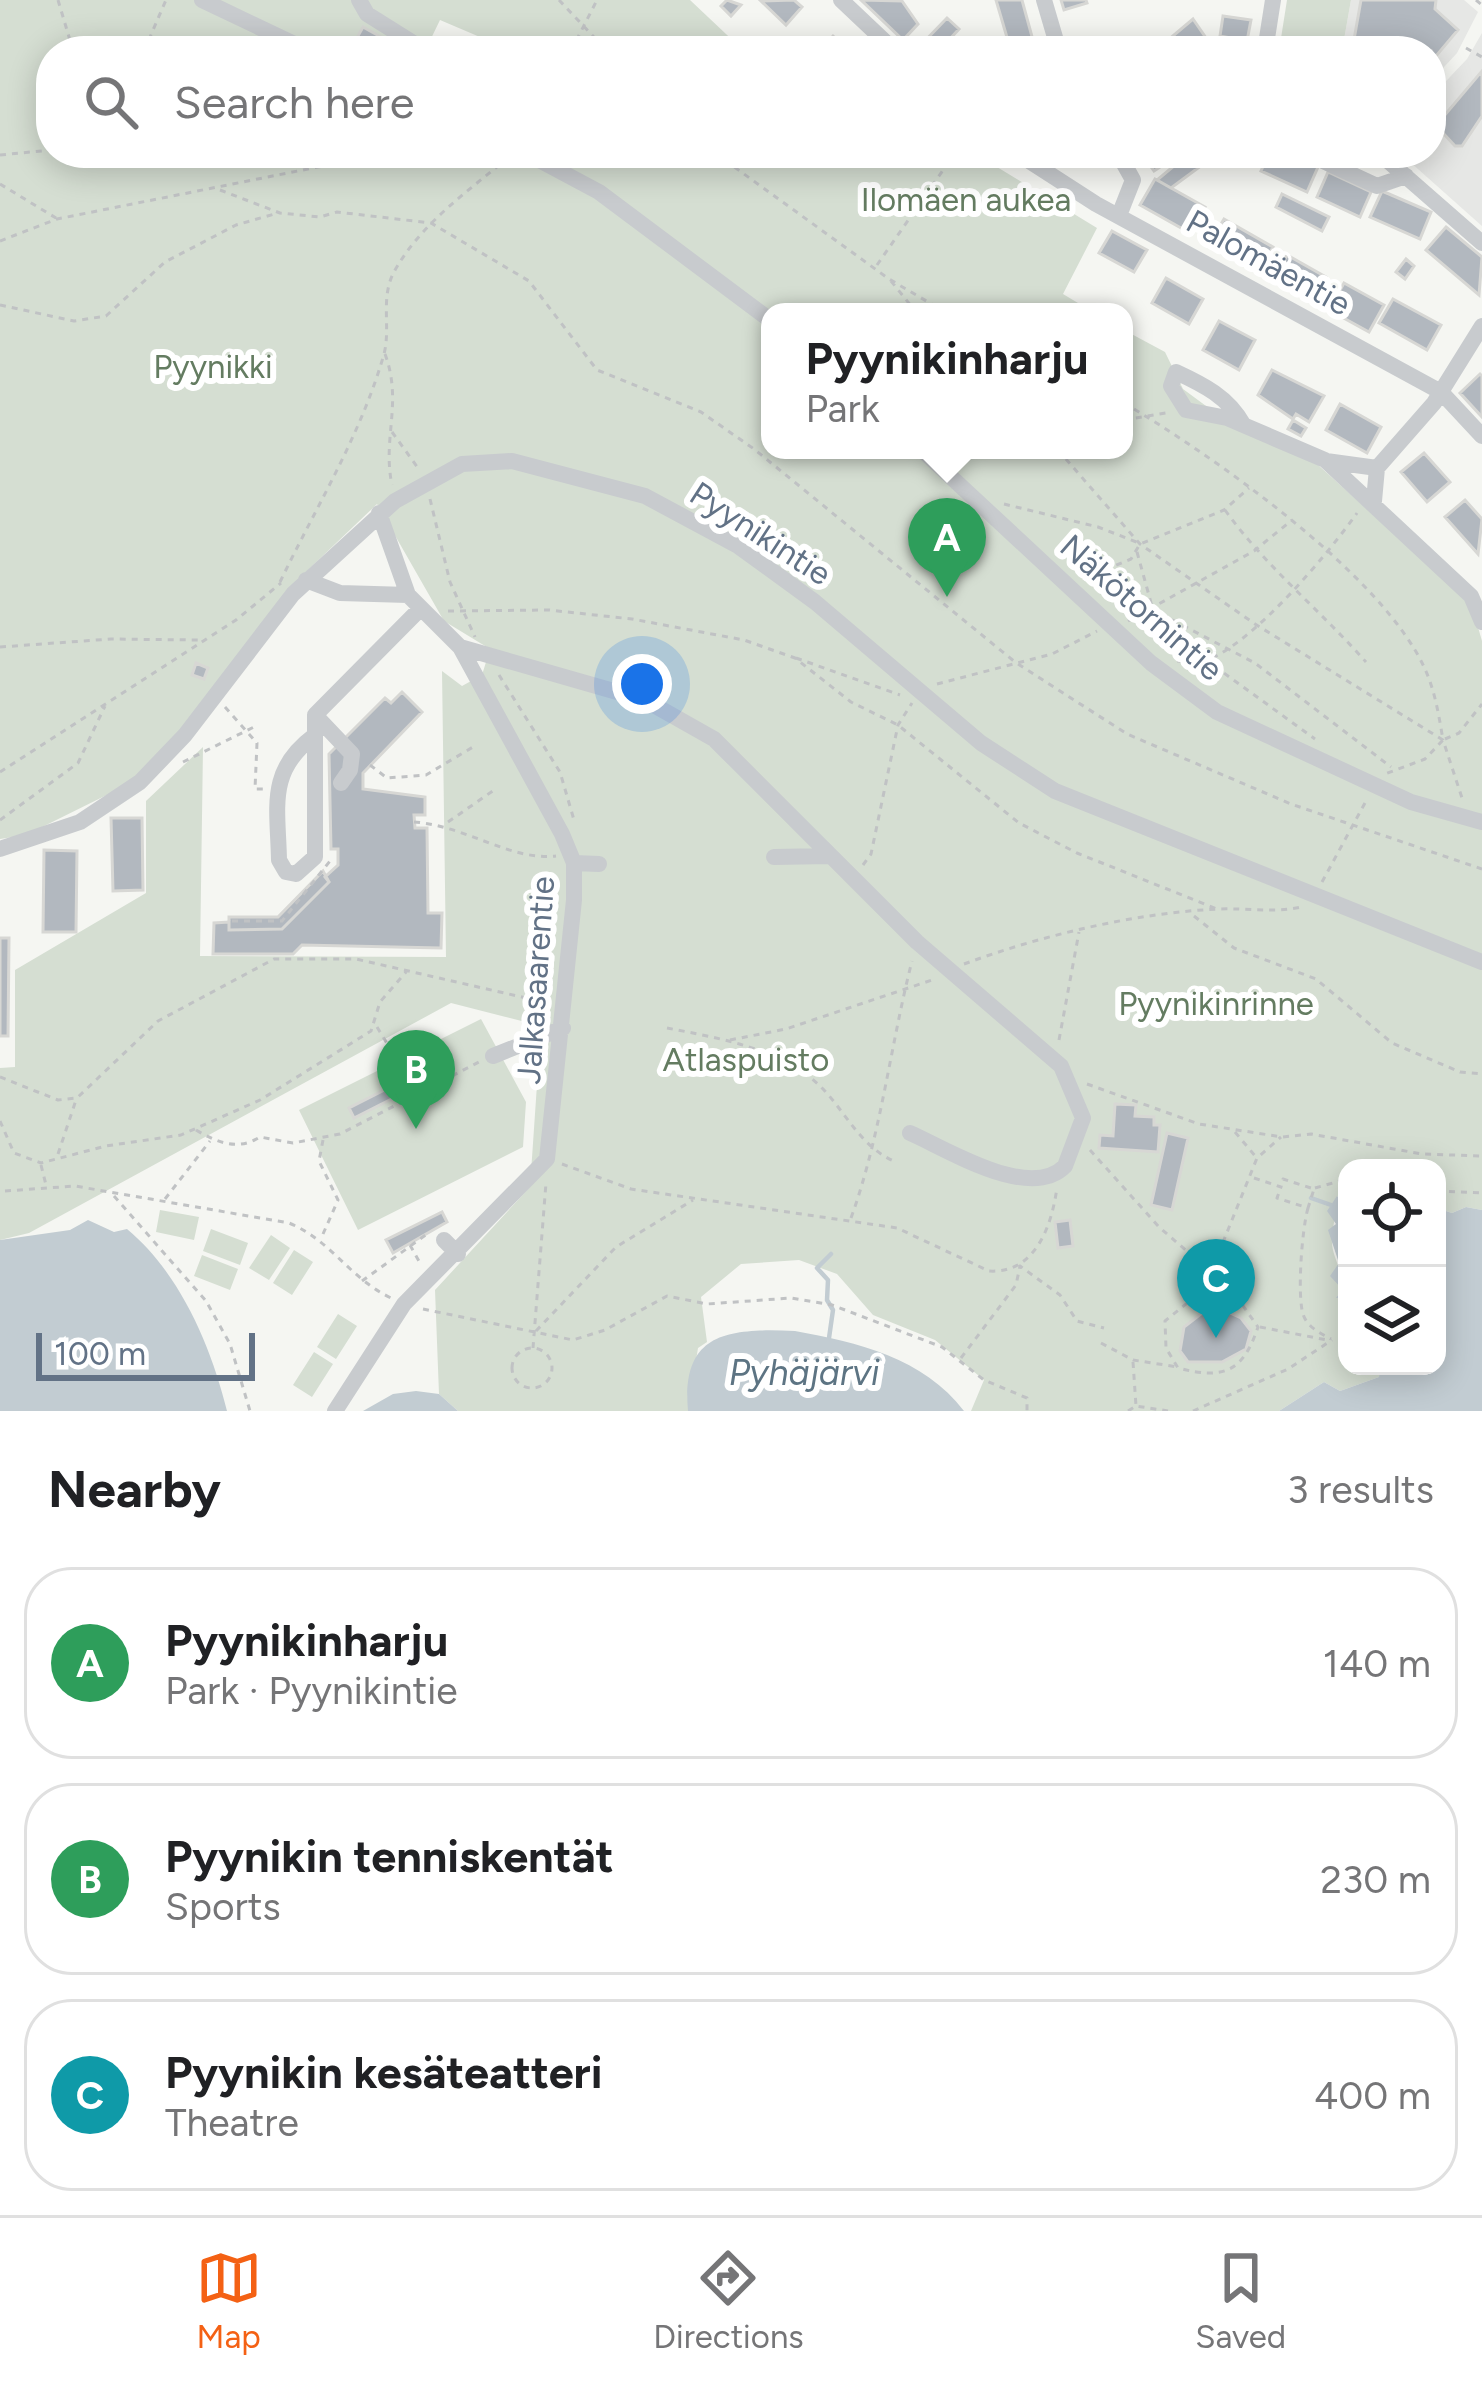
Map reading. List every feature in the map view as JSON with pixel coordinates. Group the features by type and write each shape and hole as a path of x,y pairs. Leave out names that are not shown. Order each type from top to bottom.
{"street":[{"path":"202,0 278,36"},
{"path":"359,0 367,14 402,36"},
{"path":"841,0 879,36"},
{"path":"1044,0 1055,36"},
{"path":"1267,36 1273,0"},
{"path":"554,168 599,192 761,313"},
{"name":"Palomäentie","path":"1040,168 1096,204 1441,392 1482,436"},
{"path":"1120,213 1133,180 1126,168"},
{"path":"1346,168 1377,186 1406,176"},
{"path":"1397,168 1482,243"},
{"path":"1374,501 1377,468 1441,392 1482,326"},
{"path":"1243,424 1234,408 1208,386 1176,372 1171,386 1186,410 1243,424 1325,460 1377,468"},
{"name":"Näkötornintie","path":"932,459 1151,663 1239,723 1411,802 1475,820"},
{"name":"Pyynikintie","path":"0,848 64,829 140,782 185,735 293,585 424,482 462,464 499,460 551,467 645,496 767,566 981,743 1055,791 1482,962"},
{"path":"1325,460 1471,596 1482,622"},
{"name":"Jalkasaarentie","path":"379,513 414,602 460,647 573,859 565,1007 547,1159"},
{"path":"293,585 414,602"},
{"path":"314,736 288,757 279,788 279,860 286,872 303,873 316,857 315,715 414,602"},
{"path":"460,647 645,700 698,727 917,942 1053,1059 1069,1078 1082,1118 1079,1137 1058,1174 1010,1178 910,1132"},
{"path":"315,715 352,754 350,770 341,783"},
{"path":"774,857 830,856"},
{"path":"573,859 599,864"},
{"path":"493,1056 563,1028"},
{"path":"335,1411 404,1304 547,1159"},
{"path":"441,1234 458,1254"}],"path":[{"path":"58,0 69,36"},
{"path":"150,36 166,0"},
{"path":"559,0 593,36"},
{"path":"580,36 597,0"},
{"path":"1476,0 1482,5"},
{"path":"1466,48 1482,57"},
{"path":"0,154 36,151"},
{"path":"0,241 58,219 321,168"},
{"path":"0,772 176,661 200,640 293,585 385,352 388,286 395,269 431,224 496,168"},
{"path":"736,168 876,267 908,303"},
{"path":"876,267 945,168"},
{"path":"0,184 58,219"},
{"path":"220,190 280,213 320,217 337,212 431,224 529,281 597,370 718,424 761,457"},
{"path":"0,305 74,321 106,316 165,262 236,225 280,213"},
{"path":"889,280 929,303"},
{"path":"385,352 397,386 388,470 395,501"},
{"path":"1133,409 1294,519 1405,635 1425,669 1443,740 1475,820"},
{"path":"1133,418 1186,410"},
{"path":"392,432 412,455 424,482 450,582 468,613 476,643 560,772 578,834 573,859 524,856 447,823 415,822"},
{"path":"764,459 898,561 1015,662 1078,705 1179,760 1482,868"},
{"path":"1066,459 1140,544 1255,623 1443,740"},
{"path":"989,499 1140,544 1224,510 1251,487"},
{"path":"1151,663 1204,662 1226,648 1298,587 1358,512 1374,501"},
{"path":"1224,510 1254,551 1298,587 1366,662"},
{"path":"414,602 468,613 549,610 724,635 895,694 920,692 1052,654 1108,625 1153,610 1254,551 1294,519"},
{"path":"1140,544 1137,553 1153,610 1204,662 1325,745"},
{"path":"1065,583 1101,574 1137,553"},
{"path":"1101,574 1328,715 1392,768 1425,759 1443,740 1459,733 1482,704"},
{"path":"0,647 111,639 200,640"},
{"path":"795,658 832,690 898,725 1018,823 1077,853 1219,909"},
{"path":"853,879 871,854 898,725 920,692"},
{"path":"0,820 78,763 106,702"},
{"path":"224,706 256,742 255,789 279,788"},
{"path":"177,764 256,726"},
{"path":"370,765 387,778 426,775 473,747"},
{"path":"447,823 496,788"},
{"path":"1319,887 1368,797"},
{"path":"730,1040 786,1029 904,990 966,963 1080,930 1219,909 1271,913 1311,902"},
{"path":"1190,914 1234,948 1316,979 1392,1043 1460,1072 1482,1074"},
{"path":"1053,1059 1080,930"},
{"path":"851,1218 874,1153 891,1040 917,942"},
{"path":"57,1157 76,1098 158,1021 264,963 294,957 356,959 565,1007"},
{"path":"0,1121 14,1154 41,1163 194,1130 260,1100 358,1041 375,1025 380,1002 407,971"},
{"path":"375,1025 396,1058 422,1062 436,1082"},
{"path":"667,1028 730,1040 778,1060 821,1087 874,1153 896,1162"},
{"path":"194,1130 211,1139 248,1145 260,1137 293,1143 325,1138 493,1056"},
{"path":"0,1077 58,1100 76,1098"},
{"path":"1069,1078 1168,1115 1233,1130 1282,1137 1311,1134 1422,1154 1482,1156"},
{"path":"1233,1130 1257,1158"},
{"path":"1212,1283 1211,1272 1257,1158 1282,1137"},
{"path":"322,1236 338,1200 319,1162 325,1138"},
{"path":"164,1201 211,1139"},
{"path":"1088,1149 1159,1227 1211,1272"},
{"path":"533,1348 547,1159 631,1189 851,1218 916,1236 989,1271 1020,1266 1060,1295 1077,1321 1104,1328"},
{"path":"41,1163 47,1188"},
{"path":"960,1360 1016,1285 1020,1266 1048,1230 1058,1174"},
{"path":"1252,1178 1281,1187"},
{"path":"1308,1208 1277,1198 1283,1179 1314,1189 1338,1182"},
{"path":"5,1191 75,1186 290,1223 322,1236 361,1282 404,1304 573,1340 605,1330 653,1299 667,1296 701,1304 817,1301 897,1327 960,1360 984,1380 1027,1398 1027,1411"},
{"path":"1314,1189 1302,1231 1302,1312 1311,1328 1332,1340"},
{"path":"1446,1191 1482,1193"},
{"path":"112,1195 206,1301 230,1344 250,1411"},
{"path":"535,1333 616,1247 693,1200"},
{"path":"361,1282 410,1243 441,1234"},
{"path":"410,1243 419,1262"},
{"path":"1212,1283 1241,1303 1258,1327 1332,1340"},
{"path":"1178,1368 1166,1348 1165,1321 1212,1283"},
{"path":"1100,1343 1133,1360 1205,1375 1224,1372 1249,1355 1258,1327"},
{"path":"1192,1411 1288,1369 1332,1340"},
{"path":"533,1348 551,1361 552,1372 547,1383 525,1388 511,1370 514,1359 533,1348"},
{"path":"1133,1360 1136,1406"},
{"path":"1128,1411 1136,1406 1168,1411"}],"shaded area":[{"path":"1351,0 1464,0 1478,12 1446,65 1446,36 1345,36"},
{"path":"1482,33 1482,226 1417,168 1446,168 1446,81"}],"green space":[{"path":"0,0 690,0 728,36 478,36 440,20 432,36 36,36 36,168 999,168 1097,228 1063,294 1078,303 761,303 761,459 1133,459 1133,335 1165,352 1183,389 1240,431 1317,464 1471,603 1482,641 1482,1210 1446,1211 1446,1159 1338,1159 1332,1246 1338,1265 1338,1375 1379,1377 1340,1391 1324,1382 1279,1411 971,1411 984,1380 935,1340 873,1315 837,1274 799,1260 741,1264 701,1297 707,1342 698,1348 688,1411 458,1411 439,1394 435,1290 530,1187 541,1026 451,1003 29,1233 0,1240 0,1068 15,1067 15,970 146,893 146,801 203,747 200,956 446,957 442,671 462,686 482,675 490,649 444,621 377,504 286,591 198,717 131,783 26,835 0,839"},
{"path":"1287,0 1351,0 1345,36 1281,36"},
{"path":"481,1019 526,1102 523,1147 358,1230 299,1110"},
{"path":"160,1210 199,1217 194,1240 156,1232"},
{"path":"211,1229 248,1243 240,1265 203,1251"},
{"path":"271,1235 290,1248 269,1280 249,1268"},
{"path":"294,1250 313,1262 292,1295 273,1283"},
{"path":"202,1255 238,1269 230,1290 194,1276"},
{"path":"338,1314 357,1326 336,1359 317,1347"},
{"path":"314,1352 333,1364 312,1397 293,1385"}],"water":[{"path":"1337,1196 1338,1260 1328,1230 1336,1224 1327,1211"},
{"path":"1466,1207 1482,1210 1482,1411 1279,1411 1324,1382 1340,1391 1379,1375 1446,1375 1446,1211"},
{"path":"88,1220 114,1232 127,1229 163,1267 202,1336 227,1411 0,1411 0,1240 70,1230"},
{"name":"Pyhäjärvi","path":"749,1331 795,1331 888,1355 929,1378 964,1411 688,1411 692,1365 714,1340"},
{"path":"393,1394 439,1394 458,1411 363,1411"}],"building":[{"path":"727,0 741,5 731,16 721,6"},
{"path":"794,0 802,7 786,25 761,1"},
{"path":"861,0 902,1 918,24 907,36 899,36"},
{"path":"996,0 1022,0 1032,36 1007,36"},
{"path":"1061,0 1086,0 1087,3 1064,10"},
{"path":"1361,0 1436,0 1435,9 1458,30 1446,44 1446,36 1355,36"},
{"path":"1223,16 1251,20 1248,36 1220,36"},
{"path":"947,18 959,29 953,36 930,36"},
{"path":"1193,19 1205,36 1173,36"},
{"path":"363,27 379,36 358,36"},
{"path":"1482,71 1482,116 1462,146 1455,146 1446,136 1446,114"},
{"path":"1171,168 1198,168 1171,188 1157,180"},
{"path":"1262,168 1318,168 1307,192"},
{"path":"1328,172 1371,192 1360,217 1317,197"},
{"path":"1155,179 1205,207 1190,233 1140,205"},
{"path":"1382,191 1431,212 1420,239 1370,217"},
{"path":"1282,194 1329,217 1322,231 1276,207"},
{"path":"1224,219 1273,247 1259,273 1209,244"},
{"path":"1446,227 1482,257 1479,295 1426,250"},
{"path":"1112,231 1147,250 1134,272 1099,253"},
{"path":"1287,255 1326,277 1312,302 1273,280"},
{"path":"1406,259 1414,266 1405,279 1396,272"},
{"path":"1166,278 1203,299 1189,324 1152,303"},
{"path":"1344,283 1384,305 1369,332 1329,310"},
{"path":"1393,299 1441,325 1427,350 1379,323"},
{"path":"1219,321 1255,340 1239,370 1203,350"},
{"path":"1272,370 1324,396 1309,422 1296,414 1293,419 1258,395"},
{"path":"1482,376 1482,417 1460,393"},
{"path":"1340,404 1381,427 1367,453 1326,430"},
{"path":"1293,420 1306,428 1301,436 1288,429"},
{"path":"1424,453 1450,482 1427,502 1401,472"},
{"path":"1465,500 1482,519 1478,554 1445,517"},
{"path":"196,663 208,668 204,679 192,675"},
{"path":"402,692 422,712 363,773 363,789 425,797 425,815 414,815 415,828 427,828 428,913 442,913 441,948 302,945 293,954 213,954 214,923 229,922 229,930 282,929 329,882 325,877 338,865 338,849 331,849 329,754 385,698 391,703"},
{"path":"111,818 142,818 143,890 113,891"},
{"path":"44,850 77,851 76,932 43,932"},
{"path":"323,871 329,882 282,929 229,930 229,917 278,917"},
{"path":"0,938 9,938 8,1036 0,1036"},
{"path":"420,1072 425,1082 354,1118 349,1108"},
{"path":"1115,1104 1136,1105 1135,1116 1154,1117 1154,1125 1160,1125 1158,1152 1099,1148 1100,1135 1113,1136"},
{"path":"1167,1133 1188,1138 1172,1210 1151,1205"},
{"path":"442,1212 447,1222 393,1253 386,1240"},
{"path":"1070,1220 1073,1246 1058,1248 1055,1222"},
{"path":"1221,1309 1241,1318 1251,1331 1246,1349 1222,1362 1188,1362 1180,1351 1184,1327 1206,1310"}],"waterway":[{"path":"1311,1198 1331,1205"},
{"path":"829,1338 833,1310 827,1300 828,1280 817,1268 831,1254"}],"place":[{"name":"Pyynikinharju","path":"947,597"},
{"name":"Pyynikin tenniskentät","path":"416,1129"},
{"name":"Pyynikin kesäteatteri","path":"1216,1338"}],"park label":[{"name":"Ilomäen aukea","path":"966,199"},
{"name":"Pyynikki","path":"213,366"},
{"name":"Pyynikinrinne","path":"1216,1003"},
{"name":"Atlaspuisto","path":"746,1059"}]}
